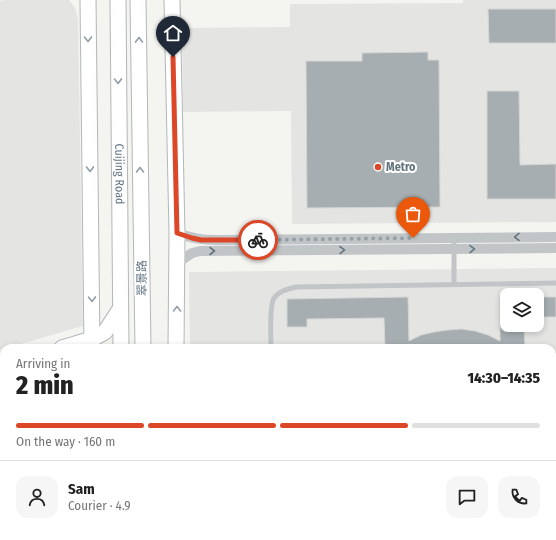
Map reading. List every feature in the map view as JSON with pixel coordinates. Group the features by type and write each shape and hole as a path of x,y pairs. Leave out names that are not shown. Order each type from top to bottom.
{"main road":[{"name":"Cuijing Road","path":"118,0 121,344"},
{"name":"翠景路","path":"138,0 143,344"},
{"path":"172,0 177,233 176,344"},
{"path":"87,2 92,344"},
{"path":"92,344 105,332 120,309"}],"street":[{"path":"177,233 201,240 556,237"},
{"path":"177,263 192,253 200,251 556,248"}],"lane":[{"path":"454,238 454,284"},
{"path":"272,344 271,305 274,297 285,289 296,287 556,283"}],"shaded area":[{"path":"69,0 75,8 78,19 83,326 21,344 0,344 0,1"},
{"name":"Metro","path":"463,0 556,0 556,222 292,224 291,111 183,112 182,28 290,27 290,4 463,3"},
{"path":"556,268 556,344 190,344 189,272"}],"building":[{"path":"488,9 556,9 556,43 489,43"},
{"path":"428,52 428,60 439,60 440,207 307,208 306,61 362,61 362,53"},
{"path":"487,91 519,91 520,165 556,164 556,199 487,199"},
{"path":"408,297 409,341 421,335 434,332 461,329 488,335 500,341 500,332 524,332 525,344 385,344 384,318 307,319 307,327 287,327 287,299"},
{"path":"544,297 556,297 556,317 544,317"}],"way so far":[{"path":"258,240 413,238"}],"place":[{"name":"Metro","path":"378,167"}],"route":[{"path":"173,57 177,233 201,240 258,240"}]}
